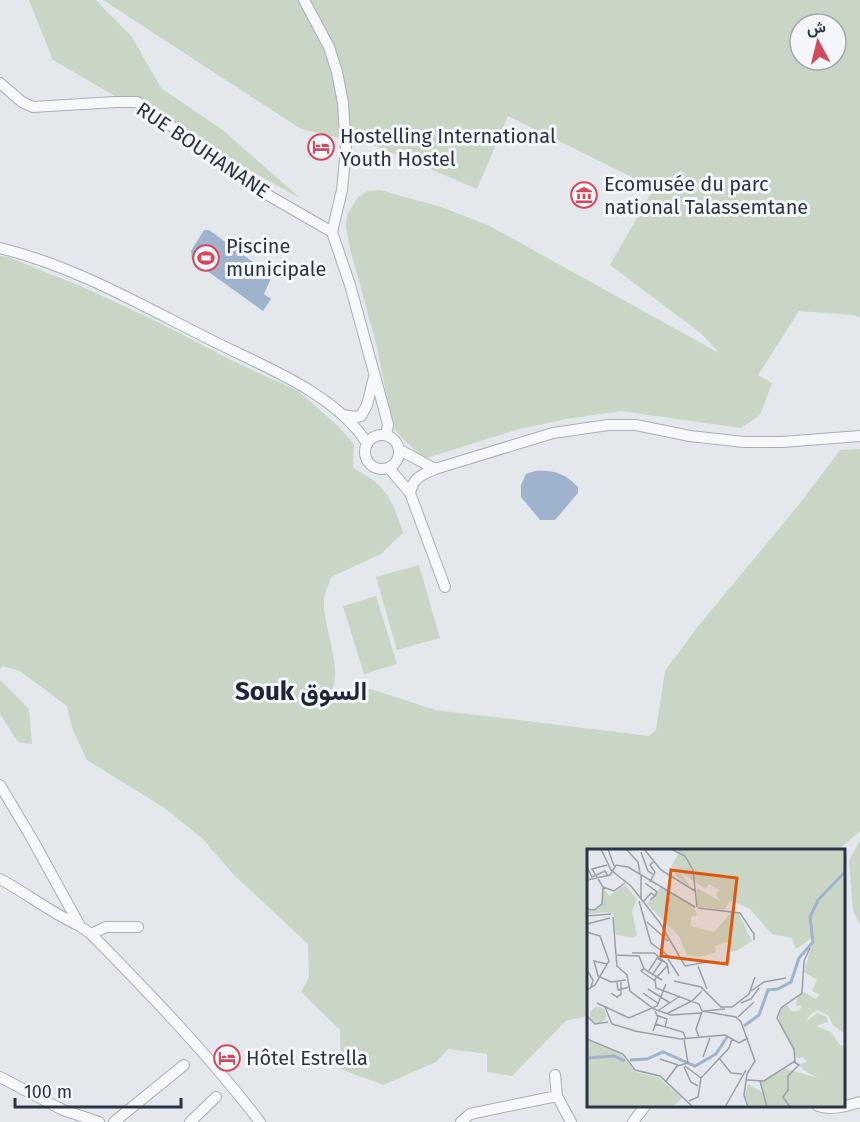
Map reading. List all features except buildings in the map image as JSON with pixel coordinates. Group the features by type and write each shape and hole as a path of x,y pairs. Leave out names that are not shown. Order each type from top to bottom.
{"street":[{"path":"304,0 329,47 338,72 344,103 346,149 342,190 332,232 350,285 386,417 388,425 386,435"},
{"name":"RUE BOUHANANE","path":"0,83 22,102 33,107 137,102 268,195 332,232"},
{"path":"0,248 46,262 99,284 288,379 324,400 358,429 367,443"},
{"path":"342,415 360,416 367,405 374,377"},
{"path":"410,493 411,484 416,478 435,469 553,433 608,424 636,425 690,436 744,442 782,442 860,436"},
{"path":"400,450 395,464 382,470 369,464 364,450 372,438 386,435 393,438 400,450 435,469"},
{"path":"389,468 410,493 445,587"},
{"path":"0,785 80,926"},
{"path":"0,879 28,895 49,911 91,934 202,1050 260,1122"},
{"path":"91,934 106,927 138,927"},
{"path":"114,1122 184,1065"},
{"path":"555,1075 557,1096 571,1122"},
{"path":"0,1077 63,1110 99,1122"},
{"path":"461,1122 470,1114 557,1096"},
{"path":"190,1122 216,1097"},
{"path":"821,1107 847,1107 860,1102"},
{"path":"633,1122 644,1107"}],"green space":[{"path":"29,0 96,0 132,37 161,88 224,131 300,198 53,60"},
{"path":"103,0 860,0 860,318 854,315 799,311 758,375 772,383 760,415 741,428 621,411 519,429 423,459 393,428 377,347 350,249 346,227 347,215 358,197 368,191 380,190 441,207 488,225 719,353 702,334 610,265 654,188 508,116 477,189 376,146 301,129"},
{"path":"0,256 8,257 85,288 298,391 337,425 354,444 353,468 373,480 386,494 395,510 403,533 381,554 331,577 325,594 324,610 334,660 335,672 331,691 371,689 435,710 649,736 656,730 665,671 699,625 797,507 840,450 860,449 860,831 839,849 587,849 587,1016 566,1021 512,1076 487,1072 487,1054 448,1049 436,1062 383,1085 341,1069 340,1030 301,992 309,977 308,944 233,874 202,838 163,807 87,760 72,728 67,706 20,671 3,666 0,669"},
{"path":"419,565 440,638 397,650 376,577"},
{"path":"376,596 397,664 364,674 343,606"},
{"path":"0,680 29,709 32,744 18,742 0,714"},
{"path":"860,841 860,925 853,911 849,860"}],"water":[{"path":"204,230 209,230 272,276 264,294 271,299 263,311 192,260 191,251"},
{"path":"535,471 558,473 578,487 578,493 555,520 540,520 521,497 521,485 526,474"}],"place":[{"name":"Hostelling International Youth Hostel","path":"321,147"},
{"name":"Ecomusée du parc national Talassemtane","path":"584,195"},
{"name":"Piscine municipale","path":"206,258"},
{"name":"Hôtel Estrella","path":"227,1058"}],"district":[{"name":"Souk السوق","path":"301,691"}]}
